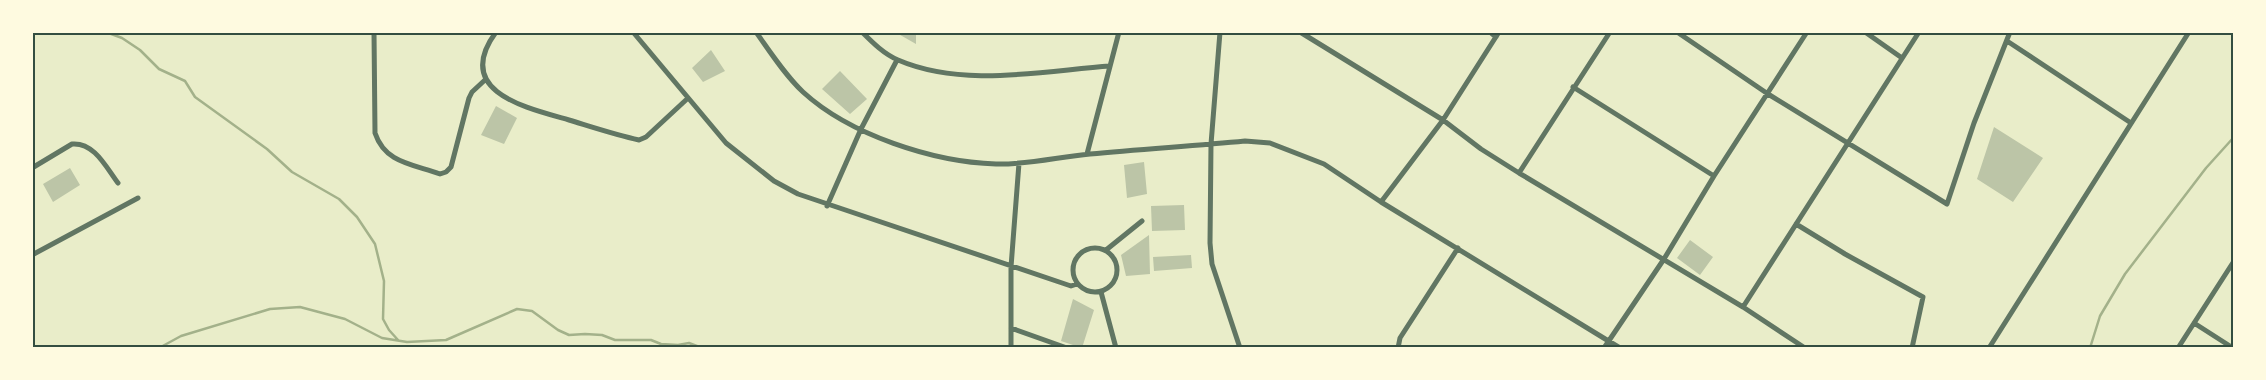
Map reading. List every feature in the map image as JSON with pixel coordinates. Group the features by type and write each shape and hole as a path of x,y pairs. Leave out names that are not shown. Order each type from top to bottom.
{"street":[{"path":"374,32 375,133 379,146 389,156 440,174 446,172 451,167 469,98 472,92 486,79"},
{"path":"496,32 484,52 483,66 486,79 491,88 512,102 639,140 646,137 688,100"},
{"path":"633,32 726,144 748,162 798,194 827,206 1071,286 1078,284"},
{"path":"756,32 776,60 804,92 861,129 905,146 961,161 1019,164 1087,154 1211,144 1258,142 1282,147 1324,164 1381,202 1620,348"},
{"path":"862,32 882,51 897,60 919,68 963,76 1110,66"},
{"path":"1087,154 1119,32"},
{"path":"1220,32 1211,144 1210,227 1212,264 1240,348"},
{"path":"1300,32 1443,120 1519,173 1743,307 1805,348"},
{"path":"1381,202 1443,120 1498,35 1490,32"},
{"path":"1519,173 1610,32"},
{"path":"1677,32 1768,94 1947,204 1974,123 2010,32"},
{"path":"1604,348 1664,259 1714,176 1807,32"},
{"path":"1865,32 1902,58"},
{"path":"1743,307 1850,143 1919,32"},
{"path":"1989,348 2189,32"},
{"path":"2007,41 2131,123"},
{"path":"827,206 861,129 897,60"},
{"path":"1573,87 1714,176"},
{"path":"32,168 72,144 79,143 87,146 94,152 118,182"},
{"path":"1011,348 1011,266 1019,164"},
{"path":"32,255 138,198"},
{"path":"1106,250 1142,221"},
{"path":"1796,224 1845,254 1923,297 1912,348"},
{"path":"1091,248 1106,250 1112,255 1118,269 1113,283 1101,292 1088,291 1078,284 1073,269 1078,255 1091,248"},
{"path":"1399,347 1400,338 1458,248"},
{"path":"2178,348 2232,268 2234,261"},
{"path":"1101,292 1116,348"},
{"path":"2194,323 2233,348"},
{"path":"1011,328 1067,348"}],"building":[{"path":"895,32 916,32 916,44"},
{"path":"711,50 725,71 703,82 692,68"},
{"path":"840,71 867,99 850,114 822,89"},
{"path":"496,106 517,118 504,144 481,135"},
{"path":"1994,127 2043,158 2013,202 1977,179"},
{"path":"1144,162 1147,194 1127,198 1124,165"},
{"path":"70,168 80,185 53,202 43,184"},
{"path":"1184,205 1185,230 1152,231 1151,206"},
{"path":"1149,235 1150,274 1126,276 1121,255"},
{"path":"1690,240 1713,257 1700,275 1677,258"},
{"path":"1191,255 1192,268 1154,271 1153,257"},
{"path":"1073,299 1094,310 1082,348 1061,341"}],"waterway":[{"path":"106,32 122,38 140,50 159,69 185,81 195,97 267,149 292,172 339,199 357,217 375,244 384,281 383,319 389,330 398,340"},
{"path":"2090,348 2100,316 2125,274 2206,168 2234,137"},
{"path":"159,348 181,336 270,309 300,307 345,319 382,338 407,342 446,340 517,309 532,311 558,330 569,335 602,335 615,340 651,340 661,344 678,345 689,343 702,348"}]}
